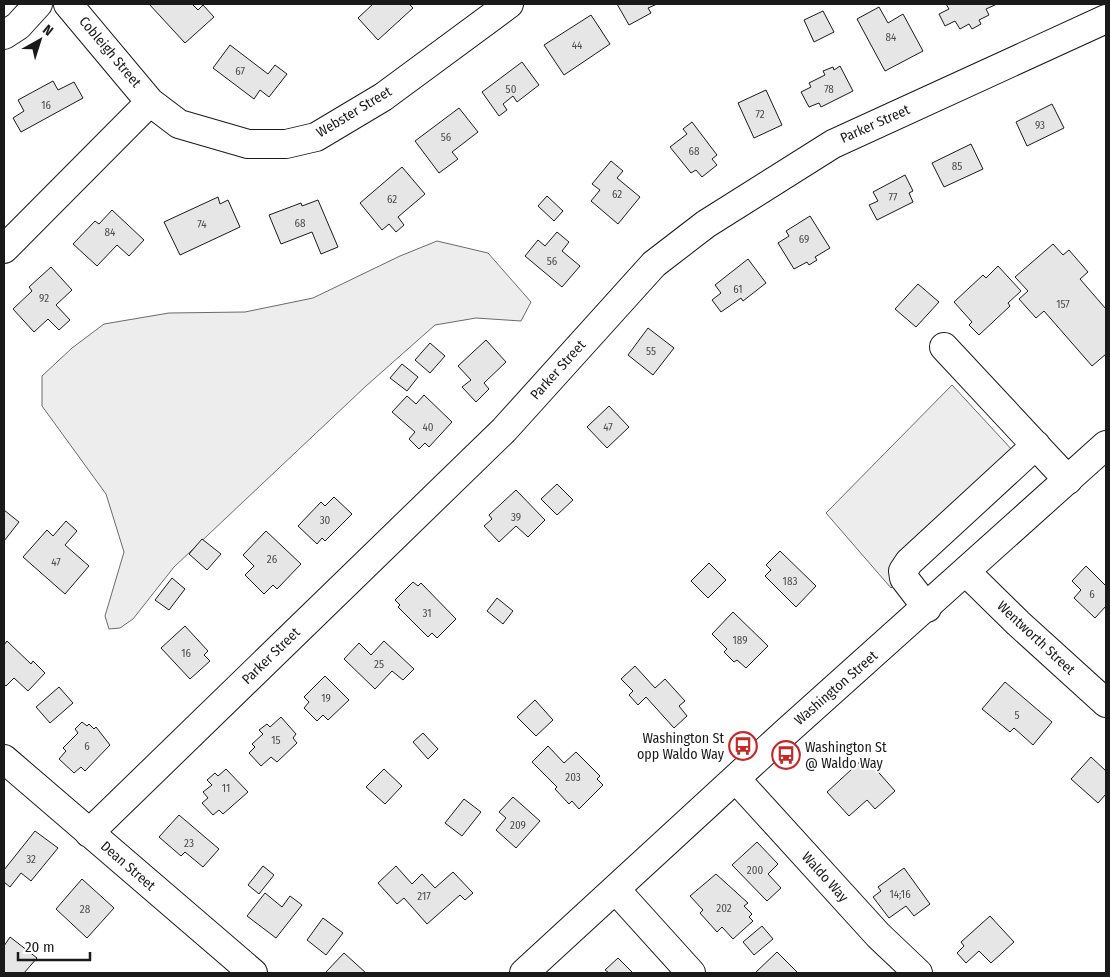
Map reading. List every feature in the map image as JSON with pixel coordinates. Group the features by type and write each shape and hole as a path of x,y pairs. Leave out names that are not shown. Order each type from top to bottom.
{"street":[{"path":"4,34 18,26 38,4"},
{"name":"Cobleigh Street","path":"68,4 150,102"},
{"name":"Webster Street","path":"150,102 178,124 248,144 286,144 316,137 383,97 509,4"},
{"name":"Parker Street","path":"89,833 504,430 654,264 706,224 833,144 1106,19"},
{"path":"4,249 150,102"},
{"path":"944,347 1068,480"},
{"path":"927,608 904,578 903,571 909,562 1036,445"},
{"name":"Washington Street","path":"524,973 1106,445"},
{"name":"Wentworth Street","path":"966,572 1106,704"},
{"name":"Dean Street","path":"4,759 253,973"},
{"name":"Waldo Way","path":"736,779 878,935 918,973"},
{"path":"616,890 691,973"}],"shaded area":[{"path":"437,241 488,253 531,302 521,321 476,318 435,325 366,386 174,567 133,619 120,628 109,629 105,616 124,552 106,494 42,406 42,376 72,348 104,324 169,313 245,312 313,298 400,256"},
{"path":"952,385 1026,465 891,588 826,513"}],"building":[{"path":"149,4 192,4 198,10 203,5 214,17 185,43"},
{"path":"373,4 409,4 413,8 378,40 358,18"},
{"path":"617,4 657,4 648,8 651,13 629,25"},
{"path":"946,4 997,4 986,9 989,15 979,20 981,24 972,29 969,24 960,29 955,21 945,26 939,14 949,9"},
{"path":"879,7 888,23 903,14 923,51 885,71 857,19"},
{"path":"823,11 834,32 814,42 804,20"},
{"path":"591,15 610,44 564,75 544,45"},
{"path":"230,45 268,74 275,65 287,74 269,97 260,90 254,99 213,68"},
{"path":"522,62 539,85 517,102 513,96 503,104 507,110 499,116 482,92"},
{"path":"840,66 853,91 821,107 819,103 809,107 801,92 811,87 809,83 825,75 823,71 833,67 834,70"},
{"path":"53,81 58,90 74,82 83,98 21,132 13,118 24,111 18,100"},
{"path":"766,90 782,125 754,138 738,103"},
{"path":"1052,104 1064,128 1027,146 1016,122"},
{"path":"459,108 478,132 452,152 458,159 439,173 415,141"},
{"path":"692,122 717,155 712,159 717,165 702,177 696,170 691,173 670,147 687,134 683,129"},
{"path":"971,144 983,169 944,187 932,163"},
{"path":"611,161 623,171 617,178 640,197 618,224 591,201 600,190 592,184"},
{"path":"402,167 425,194 398,217 404,225 396,232 389,224 382,230 360,203"},
{"path":"905,175 913,191 909,193 913,202 877,220 869,205 878,201 873,192"},
{"path":"547,196 563,211 554,221 538,206"},
{"path":"218,197 220,204 228,200 240,227 180,255 164,222"},
{"path":"318,200 338,247 321,254 312,232 281,244 269,215 301,203 302,206"},
{"path":"112,210 144,240 129,256 117,245 97,266 73,244 95,221 99,224"},
{"path":"810,216 830,248 815,257 817,260 809,265 807,262 794,269 778,243 789,236 786,231"},
{"path":"557,232 569,242 562,251 580,266 562,287 525,256 538,240 545,246"},
{"path":"1053,244 1063,255 1069,250 1088,272 1080,279 1106,309 1106,354 1092,366 1044,311 1036,318 1019,299 1028,291 1015,277"},
{"path":"748,259 766,283 743,301 741,298 721,312 712,300 721,293 715,285"},
{"path":"998,266 1021,291 1008,303 1010,306 979,335 969,325 972,322 954,302 983,275 986,278"},
{"path":"51,267 72,290 56,305 70,320 59,330 48,319 34,332 13,309 32,291 29,287"},
{"path":"918,284 939,302 916,327 895,309"},
{"path":"648,328 674,348 653,375 628,355"},
{"path":"486,340 506,362 484,383 489,389 476,402 462,387 471,380 458,366"},
{"path":"430,343 445,356 430,373 415,360"},
{"path":"402,364 418,377 407,391 390,378"},
{"path":"424,395 452,422 429,447 425,443 419,449 409,439 415,432 392,412 407,396 416,404"},
{"path":"609,406 629,427 607,448 587,427"},
{"path":"557,484 573,500 557,515 541,499"},
{"path":"516,490 545,520 528,537 516,526 499,542 484,526 492,519 489,515"},
{"path":"334,497 352,514 325,541 322,538 317,544 298,526 321,502 325,506"},
{"path":"4,510 19,522 4,541"},
{"path":"66,521 77,531 65,545 89,566 65,594 23,557 47,530 53,536"},
{"path":"266,531 301,564 277,589 273,585 264,594 245,575 254,566 243,555"},
{"path":"202,539 221,554 207,570 189,554"},
{"path":"780,551 816,586 796,607 765,576 771,570 766,565"},
{"path":"709,563 726,580 708,598 691,581"},
{"path":"1086,566 1106,586 1106,606 1095,618 1074,598 1081,590 1072,581"},
{"path":"172,578 185,589 169,610 155,600"},
{"path":"413,582 418,586 421,583 456,619 437,638 432,633 428,637 398,607 400,605 395,600"},
{"path":"497,598 513,611 503,624 487,611"},
{"path":"733,612 768,646 746,668 737,660 734,662 724,652 727,649 712,634"},
{"path":"185,626 208,651 204,655 210,661 190,679 161,648"},
{"path":"7,641 31,664 33,661 45,673 28,691 14,678 6,686 4,684 4,645"},
{"path":"384,641 414,669 403,680 392,671 375,689 344,659 359,643 371,655"},
{"path":"635,666 655,688 665,679 685,701 679,706 687,716 674,728 646,697 638,705 629,695 633,691 621,679"},
{"path":"325,676 349,700 328,720 323,715 317,721 304,708 309,702 304,697"},
{"path":"1005,682 1052,722 1033,745 1014,728 1010,732 982,709"},
{"path":"59,687 73,703 50,723 36,707"},
{"path":"535,700 553,720 536,736 517,717"},
{"path":"281,717 296,734 293,738 297,743 277,762 271,757 261,766 249,753 255,747 252,744 263,734 259,730 267,724 270,727"},
{"path":"82,722 87,726 89,724 94,729 96,727 110,745 85,771 81,767 74,773 59,759 66,751 63,748 78,733 75,729"},
{"path":"423,733 438,749 428,759 413,742"},
{"path":"548,746 564,763 576,752 600,776 597,779 603,785 579,809 572,801 569,804 555,789 557,787 532,762"},
{"path":"865,757 895,791 875,809 867,800 849,816 827,792"},
{"path":"1091,757 1106,771 1106,794 1098,803 1071,779"},
{"path":"226,769 248,792 223,814 219,810 213,815 202,803 208,798 203,792 212,785 207,780 215,773 218,776"},
{"path":"384,769 402,786 385,804 366,787"},
{"path":"513,797 540,821 516,848 496,830 506,818 499,812"},
{"path":"464,799 481,812 462,836 445,823"},
{"path":"179,815 219,849 203,867 185,852 181,856 159,837"},
{"path":"35,831 58,848 31,881 21,873 10,887 4,882 4,870"},
{"path":"757,842 778,864 768,874 781,888 767,901 732,865"},
{"path":"263,866 274,875 259,894 248,885"},
{"path":"396,866 412,884 422,874 435,888 453,872 473,893 465,900 460,895 427,924 404,898 397,904 378,883"},
{"path":"904,868 930,904 914,916 906,906 889,918 873,897 881,891 878,887"},
{"path":"716,874 748,903 744,906 752,914 749,917 753,921 733,939 722,927 717,932 700,913 703,910 690,896"},
{"path":"82,879 114,908 87,938 56,909"},
{"path":"265,893 282,907 290,896 302,905 276,938 247,916"},
{"path":"990,916 1014,942 991,963 979,951 966,963 957,953 964,946 961,942"},
{"path":"323,918 343,933 326,955 307,940"},
{"path":"762,926 773,939 754,955 743,942"},
{"path":"10,937 37,958 24,973 4,973 4,946"},
{"path":"777,952 798,973 755,973"},
{"path":"344,953 366,973 325,973"},
{"path":"618,958 633,973 609,973 605,970"}],"place":[{"name":"Washington St opp Waldo Way","path":"743,746"},
{"name":"Washington St @ Waldo Way","path":"786,755"}]}
